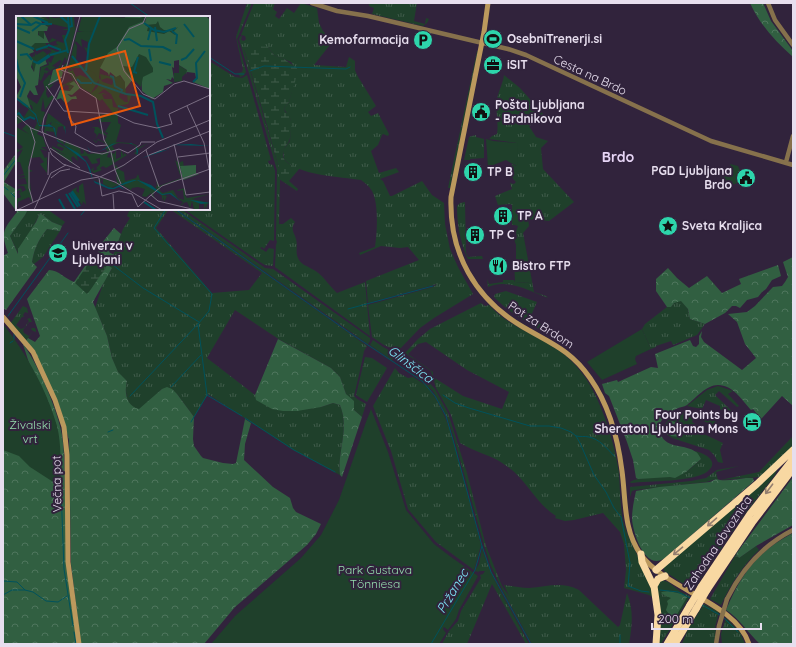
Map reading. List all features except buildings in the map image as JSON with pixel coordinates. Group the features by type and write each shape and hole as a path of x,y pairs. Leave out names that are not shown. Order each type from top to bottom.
{"highway":[{"path":"656,570 757,484 793,450"},
{"name":"Zahodna obvoznica","path":"667,644 693,607 746,520 793,459"},
{"name":"Zahodna obvoznica","path":"704,589 745,532 793,470"},
{"path":"641,554 642,562 654,588 658,615 656,644"},
{"path":"654,588 654,584 657,580 665,576"},
{"name":"Zahodna obvoznica","path":"675,644 686,625 693,607"},
{"path":"681,644 686,632 686,625"}],"main road":[{"name":"Pot za Brdom","path":"488,3 482,42 452,190 451,220 457,248 470,276 490,302 511,320 553,343 567,353 581,366 595,386 606,406 615,435 622,471 626,517 632,537 641,554 656,570 735,621 744,631 749,644"},
{"name":"Večna pot","path":"3,316 28,346 35,357 55,400 64,427 67,455 68,562 79,644"}],"street":[{"name":"Cesta na Brdo","path":"312,3 338,11 368,16 482,42 526,55 711,141 793,165"},
{"path":"768,3 775,20 793,45"},
{"path":"786,162 793,136"},
{"path":"716,644 719,626 727,599 740,576 754,558 775,540 793,530"}],"green space":[{"path":"247,3 252,3 237,39 246,72 240,77 239,74 236,74 242,72 243,69 236,37"},
{"path":"254,3 275,3 273,9 277,12 275,16 279,19 287,8 294,13 301,3 317,8 319,23 323,31 333,41 314,65 346,67 349,57 355,61 355,70 357,75 376,106 368,112 371,116 378,113 389,134 388,136 383,134 378,145 371,151 379,173 396,168 399,172 380,179 383,181 390,196 422,181 432,195 444,203 445,224 450,249 473,294 420,328 398,351 384,345 372,337 368,305 433,287 437,284 368,303 366,281 419,260 408,247 400,248 381,246 360,255 359,253 375,247 377,211 376,203 370,188 361,180 308,172 298,169 284,159 283,150 290,141 291,121 284,108 289,102 297,71 291,62 274,55 268,47 244,50 279,169 279,224 283,224 291,218 295,222 293,229 297,241 297,256 300,262 319,273 337,293 365,282 370,336 275,267 277,242 277,170 239,39 242,36 241,40 244,41 246,39 245,36 241,35"},
{"path":"369,3 417,3 414,21 425,24 426,18 429,19 427,23 423,26 372,14 374,8 369,6"},
{"path":"750,3 763,3 771,21 793,51 793,57 768,32"},
{"path":"257,46 268,47 274,55 284,59 297,68 297,75 289,102 284,108 285,112 290,116 291,128 290,139 284,148 283,157 284,160 293,166 300,168 289,181 298,189 297,191 279,179 279,169 244,49"},
{"path":"477,51 450,188 448,188"},
{"path":"210,62 235,77 242,78 247,75 271,160 268,161 269,164 273,165 275,171 274,241 270,240 264,249 262,247 260,248 266,252 269,248 274,249 273,266 265,265 185,210 210,210"},
{"path":"504,75 520,88 546,117 529,126 536,137 548,141 541,148 543,169 574,202 549,221 528,219 529,226 523,233 524,238 517,238 516,232 518,226 512,225 512,205 498,205 495,196 512,189 510,183 514,184 516,182 511,174 511,169 512,164 516,166 517,143 489,139 497,134 498,125 496,107"},
{"path":"476,135 476,137 484,139 484,158 464,160 469,137"},
{"path":"486,139 517,143 517,166 506,160 488,167"},
{"path":"16,153 16,163 4,182 16,189 16,210 28,210 10,236 18,254 18,249 36,222 40,213 52,222 62,226 60,231 47,229 37,244 32,262 37,267 6,310 3,308 3,256 8,253 4,235 6,227 17,212 3,193 3,171"},
{"path":"730,164 738,166 744,180 728,187 720,175 732,168"},
{"path":"465,202 466,253 468,257 482,256 483,259 468,259 461,240 458,226 457,206 460,203"},
{"path":"28,210 48,210 65,222 62,226 52,222 40,213 19,255 10,236"},
{"path":"130,210 168,210 156,228 212,293 249,290 262,273 171,210 175,210 367,346 364,351 354,396 366,404 362,417 354,410 340,377 331,368 277,338 235,310 207,358 255,395 257,400 321,407 333,403 340,405 343,414 344,431 340,457 340,475 293,450 208,394 194,417 177,394 162,389 142,408 133,408 130,405 126,395 127,381 118,372 115,366 106,334 95,308 105,278 112,269 109,266 123,229 130,218 127,216"},
{"path":"177,210 182,210 265,268 273,269 370,338 368,344"},
{"path":"114,228 121,234 118,242 109,252 114,255 109,266 112,268 93,302 107,336 112,358 118,372 127,381 126,394 131,405 139,409 162,389 167,387 172,389 194,417 194,446 203,458 223,463 236,463 245,419 251,423 245,444 244,460 273,487 290,498 296,512 321,524 316,534 307,545 235,607 204,644 81,644 71,564 69,440 60,408 26,341 28,338 35,342 40,336 27,299 49,270 56,271 74,282 92,256 94,257 99,251 97,249"},
{"path":"47,229 60,231 43,257 34,264 32,262 36,248 39,240"},
{"path":"524,238 532,281 530,283 515,282 514,261 516,260 516,245 514,239"},
{"path":"100,252 111,259 105,270 87,294 75,283 93,257 95,258"},
{"path":"793,257 793,406 782,396 761,419 733,390 718,385 709,387 687,405 677,408 665,416 659,426 661,435 664,439 672,444 692,450 697,453 701,459 686,472 675,478 636,478 633,460 627,442 609,396 605,393 602,384 617,380 618,382 651,367 658,368 655,354 690,340 693,346 696,347 699,344 699,336 702,331 701,337 704,342 742,370 756,358 745,344 737,322 728,314 747,312 755,306 773,287 782,286 788,277 783,262"},
{"path":"778,265 781,276 772,280 758,297 747,300 740,308 732,306 725,313 705,324 690,319 688,309 681,301 674,303 671,307 667,307 656,291 656,279 668,268 689,288 707,276 722,293 741,284 739,279"},
{"path":"487,279 489,284 503,282 503,280 514,280 515,282 530,283 532,281 534,292 548,298 518,286 503,284 488,287"},
{"path":"506,291 537,302 530,318 561,336 559,340 517,316 494,297 495,294"},
{"path":"681,300 688,309 690,319 705,324 697,335 673,345 671,341 651,349 642,329 645,324 667,307 671,307 674,303"},
{"path":"481,303 485,306 489,305 510,323 541,339 558,350 571,360 578,368 594,393 606,420 617,461 623,521 653,594 652,597 624,588 626,570 624,544 620,532 603,513 565,521 555,518 556,516 542,504 512,470 500,462 460,443 451,415 436,388 431,371 405,353 430,329","holes":["426,342 467,370 509,392 502,409 463,396 433,377 433,372 408,354 418,344"]},
{"path":"23,306 27,308 28,313 25,312 23,315 24,317 22,317 16,325 21,329 24,328 29,321 27,319 30,318 32,322 29,322 23,330 24,333 29,336 33,331 26,341 11,323"},
{"name":"Živalski vrt","path":"3,324 20,347 35,372 53,412 60,441 61,487 30,467 19,456 3,450"},
{"path":"35,328 36,332 31,329"},
{"path":"642,329 651,349 636,356 635,359 637,364 602,380 587,362"},
{"path":"278,339 331,368 340,377 346,394 354,401 354,410 362,417 342,477 340,475 340,457 344,423 340,405 333,403 321,407 297,411 283,411 272,409 256,400 255,395"},
{"path":"373,340 396,354 392,360 370,345"},
{"path":"23,344 35,363 47,388 62,435 67,536 78,644 3,644 3,401 34,379"},
{"path":"365,357 372,358 387,368 367,402 356,395"},
{"path":"395,368 399,373 408,378 413,377 428,387 445,417 453,439 481,545 474,570 436,542 408,509 391,451 373,406"},
{"path":"414,370 426,379 435,389 448,413 467,473 486,546 502,586 509,596 504,585 526,588 554,585 572,587 579,590 618,627 620,625 627,593 631,606 632,618 629,644 532,644 491,566 447,417 433,391 412,373"},
{"path":"718,386 733,391 728,394 739,406 737,407 719,391 715,395 735,414 735,416 720,409 720,406 706,400 702,409 687,406 707,390"},
{"name":"Park Gustava Tönniesa","path":"371,409 388,452 406,510 434,544 478,576 459,610 456,619 448,630 444,627 443,629 446,633 439,644 211,644 235,616 301,558 321,535 339,500"},
{"path":"688,411 698,413 718,423 724,430 694,417 692,422 695,424 693,429 723,443 720,450 723,463 718,462 709,450 672,438 667,434 665,425 668,421 677,414"},
{"path":"672,421 683,425 685,429 681,437 671,436 668,431 669,423"},
{"path":"793,436 793,446 760,477 720,480 759,472"},
{"path":"695,451 703,454 712,461 711,467 702,475 683,479 630,482 641,478 670,476 684,473 701,459"},
{"path":"739,466 716,472 718,480 716,479 706,482 635,490 632,491 630,497 630,487 691,481 706,478 717,470"},
{"path":"778,467 775,475 740,520 693,590 664,571 664,567"},
{"path":"793,477 793,525 756,546 739,558 736,554"},
{"path":"753,478 754,481 665,558 658,561 652,560 646,556 641,549 632,519 636,491 710,482 716,479 727,480"},
{"path":"793,533 793,644 760,644 736,618 726,610 738,585 752,565 770,548"},
{"path":"756,546 759,550 747,562 737,576 721,605 710,599 736,554 739,558"},
{"path":"482,549 497,585 529,644 526,644 492,584 467,644 442,644 449,631 458,621 461,611 481,578 480,575 485,571 475,571 479,564"},
{"path":"662,580 668,582 681,592 690,596 661,644 659,644 661,620 657,584"},
{"path":"668,591 682,594 687,597 675,618 671,617 666,610 668,604 667,601 671,598 661,593"},
{"path":"704,604 719,612 715,627 714,644 682,644 688,629"},
{"path":"726,618 740,632 745,644 722,644 721,634"}],"waterway":[{"path":"130,3 149,16"},
{"path":"210,58 235,74 244,74"},
{"path":"250,71 264,66 346,69 350,67"},
{"name":"Glinščica","path":"3,132 16,137"},
{"path":"3,176 16,159"},
{"path":"3,186 8,190"},
{"path":"11,193 15,197"},
{"path":"81,215 85,210"},
{"path":"165,210 154,228 212,294 209,311 198,324 207,395 242,416"},
{"name":"Glinščica","path":"176,210 350,333 422,381 435,396 446,416 482,546 491,572 531,644"},
{"path":"8,316 68,233"},
{"path":"109,262 143,288 199,322"},
{"path":"348,309 433,286"},
{"path":"130,396 198,324"},
{"path":"14,334 14,339"},
{"path":"171,387 201,355"},
{"path":"191,422 207,395"},
{"name":"Glinščica","path":"443,395 455,403 469,408 530,426 549,426 561,428 576,436 594,475 621,517 630,563 628,586 641,591 649,592"},
{"path":"245,418 294,450 335,472"},
{"path":"108,432 113,430"},
{"path":"576,436 593,438 606,447 614,456"},
{"path":"61,488 64,569 73,626"},
{"name":"Pržanec","path":"431,644 475,570 482,546"},
{"path":"3,581 17,582 25,590"},
{"path":"3,595 12,590 25,590 33,592 46,601 58,602 67,596"},
{"path":"660,590 678,592 690,598"},
{"path":"702,605 720,615"},
{"path":"724,618 738,632"},
{"path":"74,632 76,644"},
{"path":"620,635 620,644"}],"place":[{"name":"OsebniTrenerji.si","path":"493,39"},
{"name":"Kemofarmacija","path":"423,40"},
{"name":"iSIT","path":"493,65"},
{"name":"Pošta Ljubljana - Brdnikova","path":"481,112"},
{"name":"TP B","path":"473,172"},
{"name":"PGD Ljubljana Brdo","path":"746,178"},
{"name":"TP A","path":"503,216"},
{"name":"Sveta Kraljica","path":"668,226"},
{"name":"TP C","path":"475,235"},
{"name":"Univerza v Ljubljani","path":"58,253"},
{"name":"Bistro FTP","path":"498,266"},
{"name":"Four Points by Sheraton Ljubljana Mons","path":"752,422"}],"district":[{"name":"Brdo","path":"618,157"}]}
